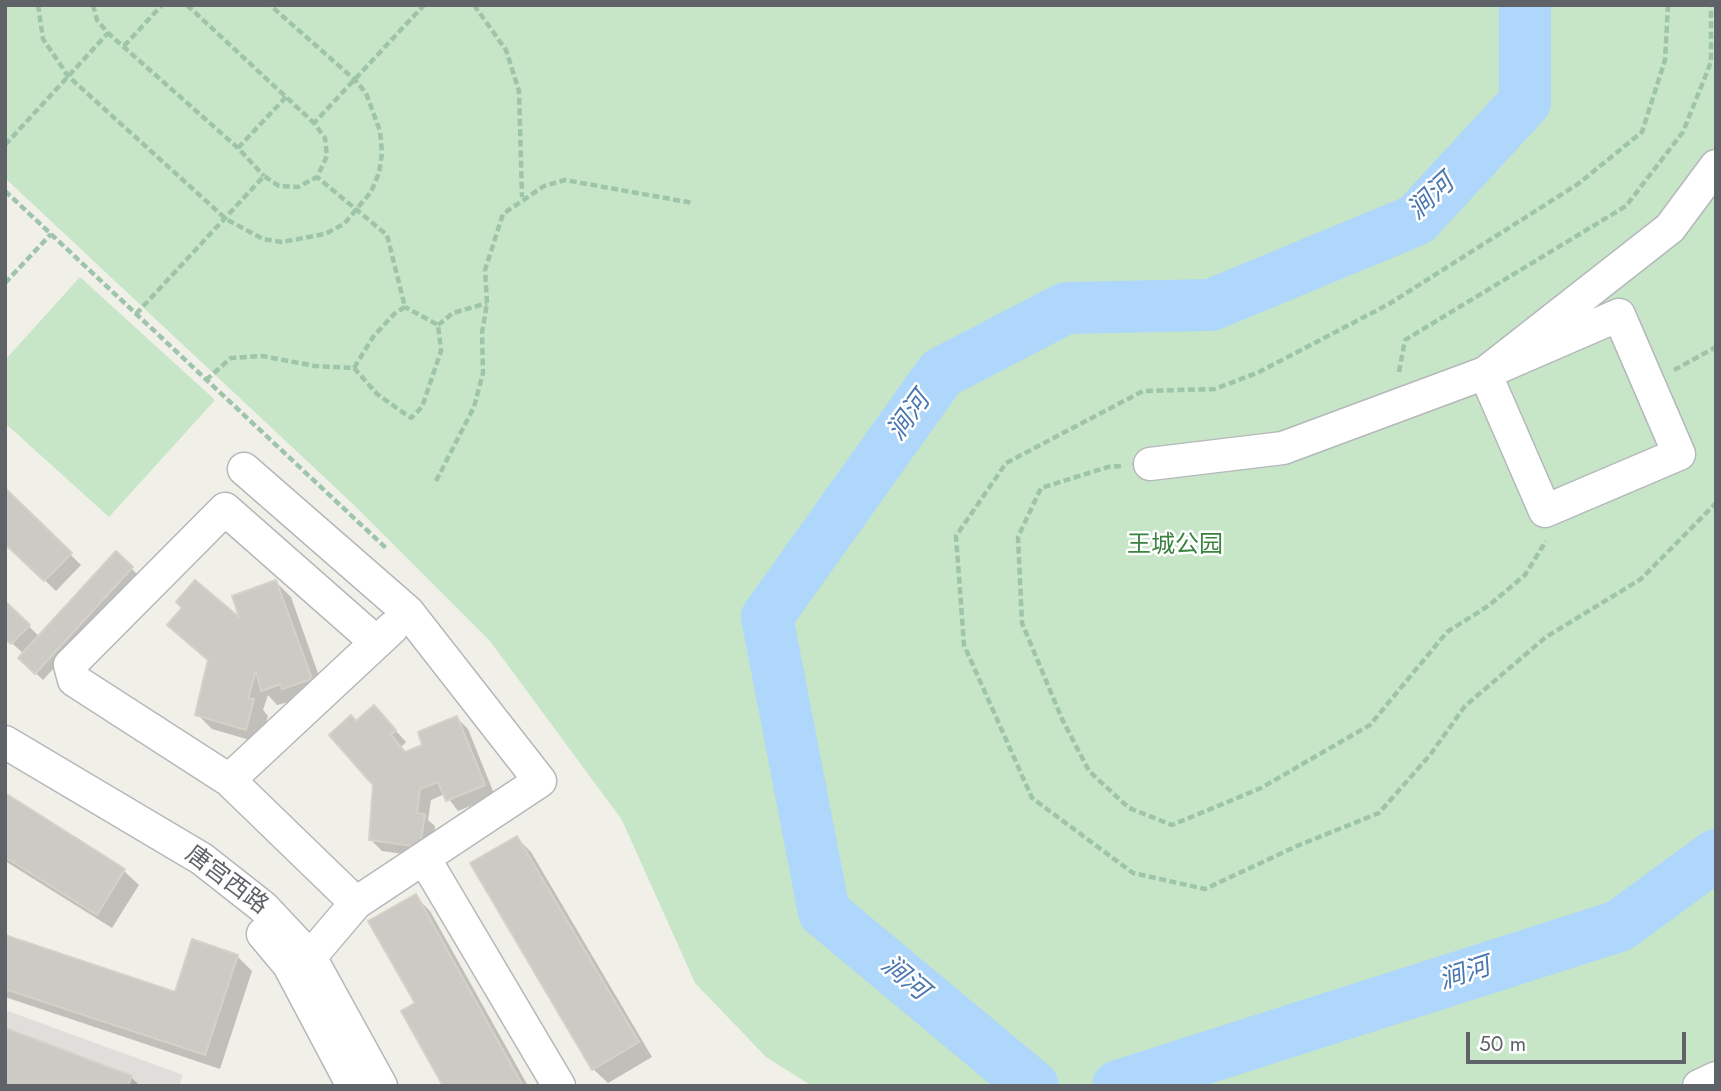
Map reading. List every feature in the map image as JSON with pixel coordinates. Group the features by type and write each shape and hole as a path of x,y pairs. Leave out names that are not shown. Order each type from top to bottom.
{"street":[{"path":"1485,373 1670,228 1716,166"},
{"path":"1150,464 1283,448 1485,373 1619,316 1679,454 1545,511 1485,373"},
{"path":"244,469 408,612 540,781 356,903 310,957"},
{"path":"356,903 229,780 74,680 71,665 225,509 376,642"},
{"path":"229,780 408,612"},
{"name":"唐宫西路","path":"5,742 202,859 263,907 310,957 381,1086"},
{"name":"唐宫西路","path":"5,766 188,871 248,917 289,965 353,1086"},
{"path":"424,858 559,1086"},
{"path":"1699,1086 1716,1078"}],"path":[{"path":"38,5 43,39 68,76 226,219 263,239 282,242 325,234 344,224 358,211 379,173 382,153 380,131 366,93 355,80 270,5"},
{"path":"93,5 97,20 108,33 238,148 264,176 279,186 298,187 317,177 327,156 325,138 314,122 187,5"},
{"path":"124,46 162,5"},
{"path":"314,122 424,5"},
{"path":"474,5 506,50 519,91 522,198"},
{"path":"1668,5 1665,60 1642,132 1577,184 1389,304 1259,372 1215,389 1143,391 1006,463 956,536 964,645 1032,798 1133,873 1205,889 1297,846 1379,813 1430,755 1465,706 1546,637 1641,579 1716,503"},
{"path":"1393,408 1405,340 1626,206 1683,132 1711,62 1711,5"},
{"path":"5,145 108,33"},
{"path":"238,148 286,97"},
{"path":"136,314 264,176"},
{"path":"317,177 387,235 405,307 438,325"},
{"path":"436,481 474,407 483,373 482,333 487,303 485,270 503,214 522,198 544,186 565,180 693,203"},
{"path":"5,191 387,549"},
{"path":"5,283 51,234"},
{"path":"438,325 453,313 487,303"},
{"path":"354,368 373,337 394,314 405,307"},
{"path":"206,380 232,358 262,356 315,366 354,368 377,394 411,418 422,408 436,373 441,351 438,325"},
{"path":"1649,384 1716,347"},
{"path":"1150,464 1108,467 1041,488 1018,537 1022,623 1062,719 1089,771 1129,808 1172,825 1261,788 1370,725 1447,632 1488,606 1525,575 1546,543 1545,511"}],"shaded area":[{"path":"5,1010 183,1075 179,1086 5,1086"}],"green space":[{"name":"王城公园","path":"5,5 1716,5 1716,1070 1677,1086 812,1086 766,1057 695,983 622,820 490,641 354,505 5,178"},
{"path":"80,277 215,400 109,517 5,423 5,360"}],"building":[{"path":"5,488 72,553 44,581 5,544"},
{"path":"116,551 133,567 35,674 18,658"},
{"path":"195,580 239,617 232,596 276,580 312,679 282,689 281,684 261,691 256,671 248,698 254,699 246,730 195,715 208,660 167,625 182,608 176,602"},
{"path":"5,601 30,625 11,644 5,639"},
{"path":"374,705 396,730 391,735 405,752 422,745 418,732 457,716 485,785 446,801 438,782 420,789 417,813 425,814 420,847 369,840 373,785 329,735 351,715 356,721"},
{"path":"5,793 125,869 97,915 5,857"},
{"path":"517,836 639,1042 592,1070 470,863"},
{"path":"416,894 523,1086 443,1086 401,1011 415,1003 368,921"},
{"path":"5,935 175,992 192,939 238,955 205,1055 5,989"},
{"path":"5,1028 132,1076 128,1086 5,1086"}],"waterway":[{"name":"涧河","path":"1033,1086 824,912 767,617 941,373 1066,308 1211,305 1416,220 1525,102 1525,5"},
{"name":"涧河","path":"1118,1086 1619,926 1716,855"}]}
